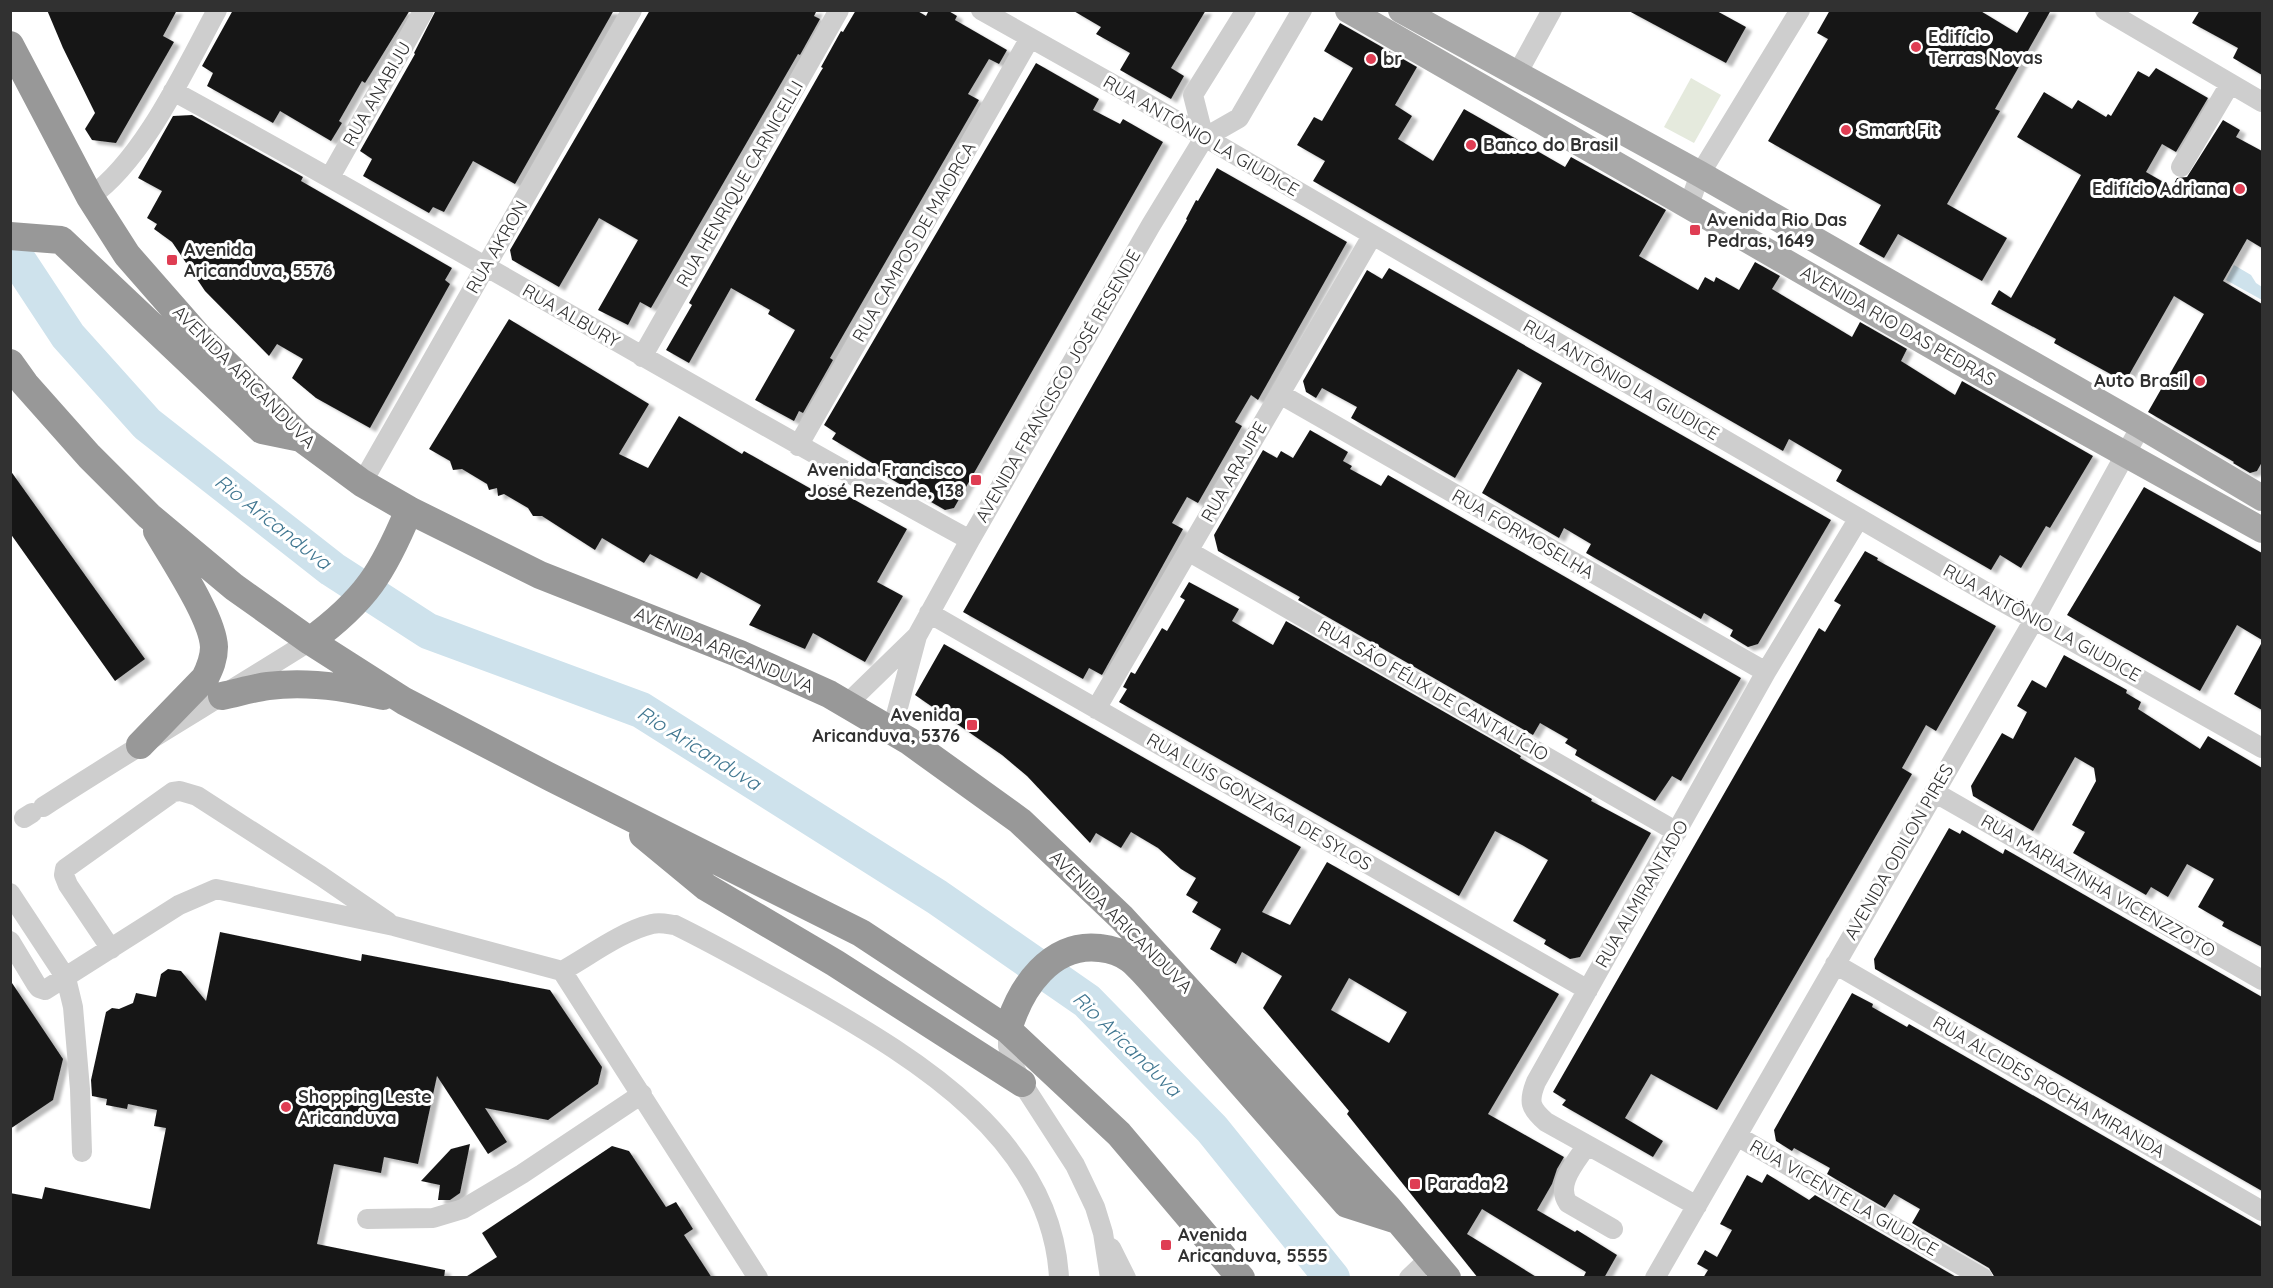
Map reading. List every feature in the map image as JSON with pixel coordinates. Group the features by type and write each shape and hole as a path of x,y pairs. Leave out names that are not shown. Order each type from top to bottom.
{"highway":[{"name":"AVENIDA ARICANDUVA","path":"10,45 90,197 134,263 198,336 301,438 362,483 409,510 540,575 740,654 829,694 892,730 1020,821 1122,918 1438,1268"},
{"path":"10,236 61,240 262,430 301,438"},
{"path":"10,363 25,384 89,456 149,516 234,587 310,641 404,701 861,933 1011,1020 1119,1134 1241,1278"},
{"path":"310,641 339,620 368,589 390,555 409,510"},
{"path":"140,745 205,678 212,665 214,646 201,606 149,516"},
{"path":"222,696 269,686 350,687 404,701"},
{"path":"626,815 645,837 706,887 835,963 1022,1083"},
{"path":"1011,1020 1031,980 1043,966 1065,953 1088,946 1109,949 1129,958 1347,1204 1397,1220"}],"main road":[{"name":"AVENIDA RIO DAS PEDRAS","path":"1348,10 1970,368 2252,524"},
{"name":"AVENIDA RIO DAS PEDRAS","path":"1401,10 1700,174 2260,492"}],"street":[{"path":"90,197 106,186 132,156 173,91 217,10"},
{"name":"RUA ANABIJU","path":"330,177 424,10"},
{"name":"RUA AKRON","path":"362,483 632,10"},
{"name":"RUA HENRIQUE CARNICELLI","path":"642,357 839,10"},
{"name":"RUA ANTÔNIO LA GIUDICE","path":"981,10 1859,518 2262,748"},
{"path":"1246,10 1192,95 1204,138 1239,118 1302,10"},
{"path":"1517,74 1552,10"},
{"path":"1689,205 1700,174 1800,10"},
{"path":"2105,10 2262,102"},
{"name":"RUA CAMPOS DE MAIORCA","path":"798,446 1030,38"},
{"path":"2181,167 2230,84"},
{"name":"RUA ALBURY","path":"173,91 330,177 798,446 970,540"},
{"name":"AVENIDA FRANCISCO JOSÉ RESENDE","path":"892,730 917,636 929,613 1150,225 1204,138"},
{"name":"RUA ARAJIPE","path":"1096,709 1372,236"},
{"name":"RUA FORMOSELHA","path":"1280,394 1766,672"},
{"name":"AVENIDA ODILON PIRES","path":"1655,1278 2035,618 2141,426"},
{"path":"2252,524 2260,492"},
{"name":"RUA ALMIRANTADO","path":"1697,1206 1546,1122 1535,1112 1531,1096 1536,1082 1766,672 1859,518"},
{"name":"RUA SÃO FÉLIX DE CANTALÍCIO","path":"1188,550 1677,832"},
{"name":"RUA LUÍS GONZAGA DE SYLOS","path":"929,613 1588,990"},
{"name":"AVENIDA FRANCISCO JOSÉ RESENDE","path":"846,705 917,636"},
{"path":"25,818 310,641"},
{"path":"111,950 68,885 64,875 65,869 173,792 180,791 197,796 321,876 393,926"},
{"name":"RUA MARIAZINHA VICENZZOTO","path":"1934,792 2262,980"},
{"path":"10,941 36,984 45,990 179,905 216,889 393,926 562,971 758,1278"},
{"path":"10,893 66,978 74,1018 82,1152"},
{"path":"562,971 629,932 651,924 662,923 675,926 798,991 891,1045 949,1086 1005,1143 1035,1192 1046,1218 1053,1240 1059,1278"},
{"name":"RUA ALCIDES ROCHA MIRANDA","path":"1835,964 2262,1211"},
{"path":"1011,1020 1008,1046 1012,1062 1022,1083 1075,1165 1095,1207 1103,1233 1110,1278"},
{"path":"367,1219 433,1218 463,1209 522,1174 642,1094"},
{"name":"RUA VICENTE LA GIUDICE","path":"1737,1136 1983,1278"},
{"path":"1587,1145 1564,1185 1564,1196 1569,1203 1613,1229"},
{"path":"1103,1233 1126,1278"},
{"path":"1409,1278 1438,1268"}],"shaded area":[{"path":"1691,78 1721,95 1694,143 1664,127"}],"water":[{"path":"2234,265 2251,275 2262,287 2262,300 2226,280"}],"building":[{"path":"47,10 177,10 163,36 174,42 116,143 92,140 85,129 95,113"},
{"path":"233,10 410,10 365,83 362,81 339,121 342,123 331,141 280,111 273,123 207,86 213,73 202,66"},
{"path":"436,10 614,10 515,184 473,161 444,212 433,207 429,213 363,176 372,159 360,151 415,54"},
{"path":"650,10 817,10 814,16 820,19 651,308 640,302 628,325 598,310 638,240 599,218 559,287 512,260 510,250"},
{"path":"856,10 916,10 926,16 929,10 947,10 957,16 955,20 1007,50 999,64 989,59 968,94 979,100 830,358 833,360 803,413 799,411 794,421 755,400 795,330 768,314 770,310 731,288 689,363 666,350 692,305 689,303 823,68 821,67 841,31 843,32"},
{"path":"1072,10 1206,10 1171,68 1184,76 1171,99 1120,70 1130,53 1096,34 1101,27"},
{"path":"1627,10 1715,10 1746,27 1726,63"},
{"path":"1830,10 1979,10 2017,33 2030,10 2051,10 1995,109 2000,111 1947,204 2007,238 1982,281 1898,234 1884,258 1859,244 1881,205 1768,141 1828,39 1817,33"},
{"path":"2200,10 2262,10 2262,75 2233,58 2238,48 2192,23"},
{"path":"1340,23 1417,67 1395,105 1412,116 1398,139 1433,161 1464,109 1565,167 1571,157 1666,210 1639,256 1698,290 1705,277 1714,282 1716,277 1739,290 1755,262 1780,276 1772,289 1852,337 1860,322 1907,349 1901,361 1955,395 1962,381 2093,456 2050,528 2046,526 2021,568 2000,555 1991,570 1836,481 1842,470 1789,439 1783,451 1313,181 1325,161 1297,145 1314,117 1322,121 1353,68 1324,51"},
{"path":"1036,63 1099,99 1093,110 1120,124 1123,119 1163,142 954,508 945,510 877,471 879,467 832,439 836,433 824,425"},
{"path":"2156,68 2208,98 2176,152 2162,144 2146,172 2172,187 2177,178 2187,177 2223,120 2240,130 2236,137 2262,151 2262,248 2247,239 2223,281 2262,304 2262,462 2257,471 2250,473 2148,412 2204,314 2174,296 2125,382 2054,343 2056,339 1991,304 1999,290 2011,298 2081,175 2017,137 2044,92 2072,109 2078,100 2106,117 2108,114 2111,116 2138,71 2149,77"},
{"path":"192,115 303,177 301,181 452,268 445,280 450,284 370,428 316,398 292,378 303,359 277,344 269,356 205,291 172,242 154,229 157,224 147,218 162,191 138,178 173,116"},
{"path":"1217,168 1347,242 1258,400 1251,395 1235,422 1242,426 1198,503 1187,497 1172,523 1183,529 1102,675 1089,668 1083,679 963,612 1187,220 1196,200 1198,201"},
{"path":"1389,268 1831,520 1758,644 1748,647 1730,636 1733,630 1704,613 1701,619 1586,553 1591,544 1564,528 1559,538 1482,493 1542,383 1518,369 1455,478 1351,418 1357,407 1322,388 1316,398 1306,392 1303,381 1367,270 1382,279"},
{"path":"509,319 649,404 619,454 648,468 679,416 742,454 744,451 822,495 828,485 907,529 877,582 903,596 865,662 813,633 805,649 749,625 761,605 701,572 697,579 650,554 644,563 602,538 595,550 542,516 533,516 528,508 504,494 498,496 497,488 489,490 487,484 462,469 453,470 450,461 429,449"},
{"path":"1310,430 1348,452 1343,461 1352,466 1350,469 1381,486 1388,475 1741,678 1681,781 1672,776 1655,801 1575,755 1577,750 1565,743 1568,739 1540,723 1533,735 1298,600 1300,597 1218,551 1214,535 1263,450 1277,458 1281,451 1293,458"},
{"path":"10,470 145,659 115,681 10,533"},
{"path":"2144,487 2262,553 2262,640 2237,625 2200,691 2067,615"},
{"path":"1865,551 1878,558 1877,560 1996,626 1936,731 1926,725 1902,768 1912,774 1717,1110 1651,1074 1625,1118 1663,1141 1653,1157 1562,1105 1566,1100 1553,1092 1819,628 1825,632 1841,605 1834,601"},
{"path":"1189,582 1239,609 1232,621 1273,645 1286,621 1521,756 1520,758 1592,799 1591,801 1651,833 1580,957 1570,959 1544,944 1546,940 1513,921 1548,860 1522,845 1495,831 1459,896 1119,702 1127,689 1123,687 1131,672 1135,674 1162,628 1167,631 1185,600 1180,597"},
{"path":"2262,642 2262,710 2234,694"},
{"path":"944,644 1301,847 1262,912 1290,925 1327,862 1559,994 1488,1114 1564,1157 1537,1210 1575,1232 1577,1230 1617,1255 1604,1278 1583,1278 1586,1272 1482,1209 1467,1234 1538,1278 1478,1278 1347,1114 1349,1111 1263,1008 1282,976 1242,952 1236,964 1210,949 1221,929 1192,912 1198,902 1186,895 1196,878 1181,869 1158,848 1131,832 1121,848 1096,833 1090,843 1027,776 1002,755 915,695","holes":["1349,978 1407,1012 1389,1043 1331,1010"]},
{"path":"2064,655 2127,690 2126,693 2141,702 2138,709 2200,749 2208,736 2262,768 2262,947 2222,926 2224,922 2198,907 2214,879 2187,864 2168,897 2151,887 2146,895 2073,853 2085,832 2072,825 2096,781 2094,768 2075,757 2033,831 1973,796 1971,786 2002,733 2013,739 2027,712 2017,706 2032,680 2046,688"},
{"path":"1949,828 1960,834 1962,830 2003,854 2005,849 2262,997 2262,1191 1875,969 1874,959"},
{"name":"Shopping Leste Aricanduva","path":"220,932 361,961 362,954 550,990 602,1067 598,1084 548,1120 485,1108 507,1142 488,1154 437,1076 418,1164 384,1157 381,1173 334,1164 317,1244 445,1270 444,1278 10,1278 10,1193 42,1199 45,1187 150,1209 166,1128 154,1126 157,1110 128,1104 127,1109 106,1105 107,1099 92,1096 91,1080 106,1012 112,1008 119,1009 133,1003 136,993 156,997 161,974 168,969 181,971 206,1001"},
{"path":"10,980 63,1059 53,1100 10,1129"},
{"path":"1852,993 1907,1027 1909,1024 2262,1227 2262,1278 1995,1278 1989,1268 1912,1223 1920,1209 1894,1194 1885,1208 1827,1174 1830,1168 1776,1141 1774,1130"},
{"path":"470,1144 460,1193 450,1200 438,1200 440,1185 421,1181 451,1149"},
{"path":"612,1146 629,1151 666,1207 676,1202 693,1229 684,1235 712,1278 464,1278 497,1257 482,1233"},
{"path":"1767,1174 1809,1200 1815,1195 1958,1278 1703,1278 1708,1270 1697,1264 1705,1250 1717,1257 1732,1230 1720,1224 1747,1175 1762,1183"}],"waterway":[{"name":"Rio Aricanduva","path":"10,248 68,336 147,424 332,569 428,631 641,710 937,897 1087,1001 1212,1129 1332,1278"}],"place":[{"name":"Edifício Terras Novas","path":"1916,47"},
{"name":"br","path":"1371,59"},
{"name":"Smart Fit","path":"1846,130"},
{"name":"Banco do Brasil","path":"1471,145"},
{"name":"Edifício Adriana","path":"2240,189"},
{"name":"Avenida Rio Das Pedras, 1649","path":"1695,230"},
{"name":"Avenida Aricanduva, 5576","path":"172,260"},
{"name":"Auto Brasil","path":"2200,381"},
{"name":"Avenida Francisco José Rezende, 138","path":"976,480"},
{"name":"Avenida Aricanduva, 5376","path":"972,725"},
{"name":"Shopping Leste Aricanduva","path":"286,1107"},
{"name":"Parada 2","path":"1415,1184"},
{"name":"Avenida Aricanduva, 5555","path":"1166,1245"}]}
